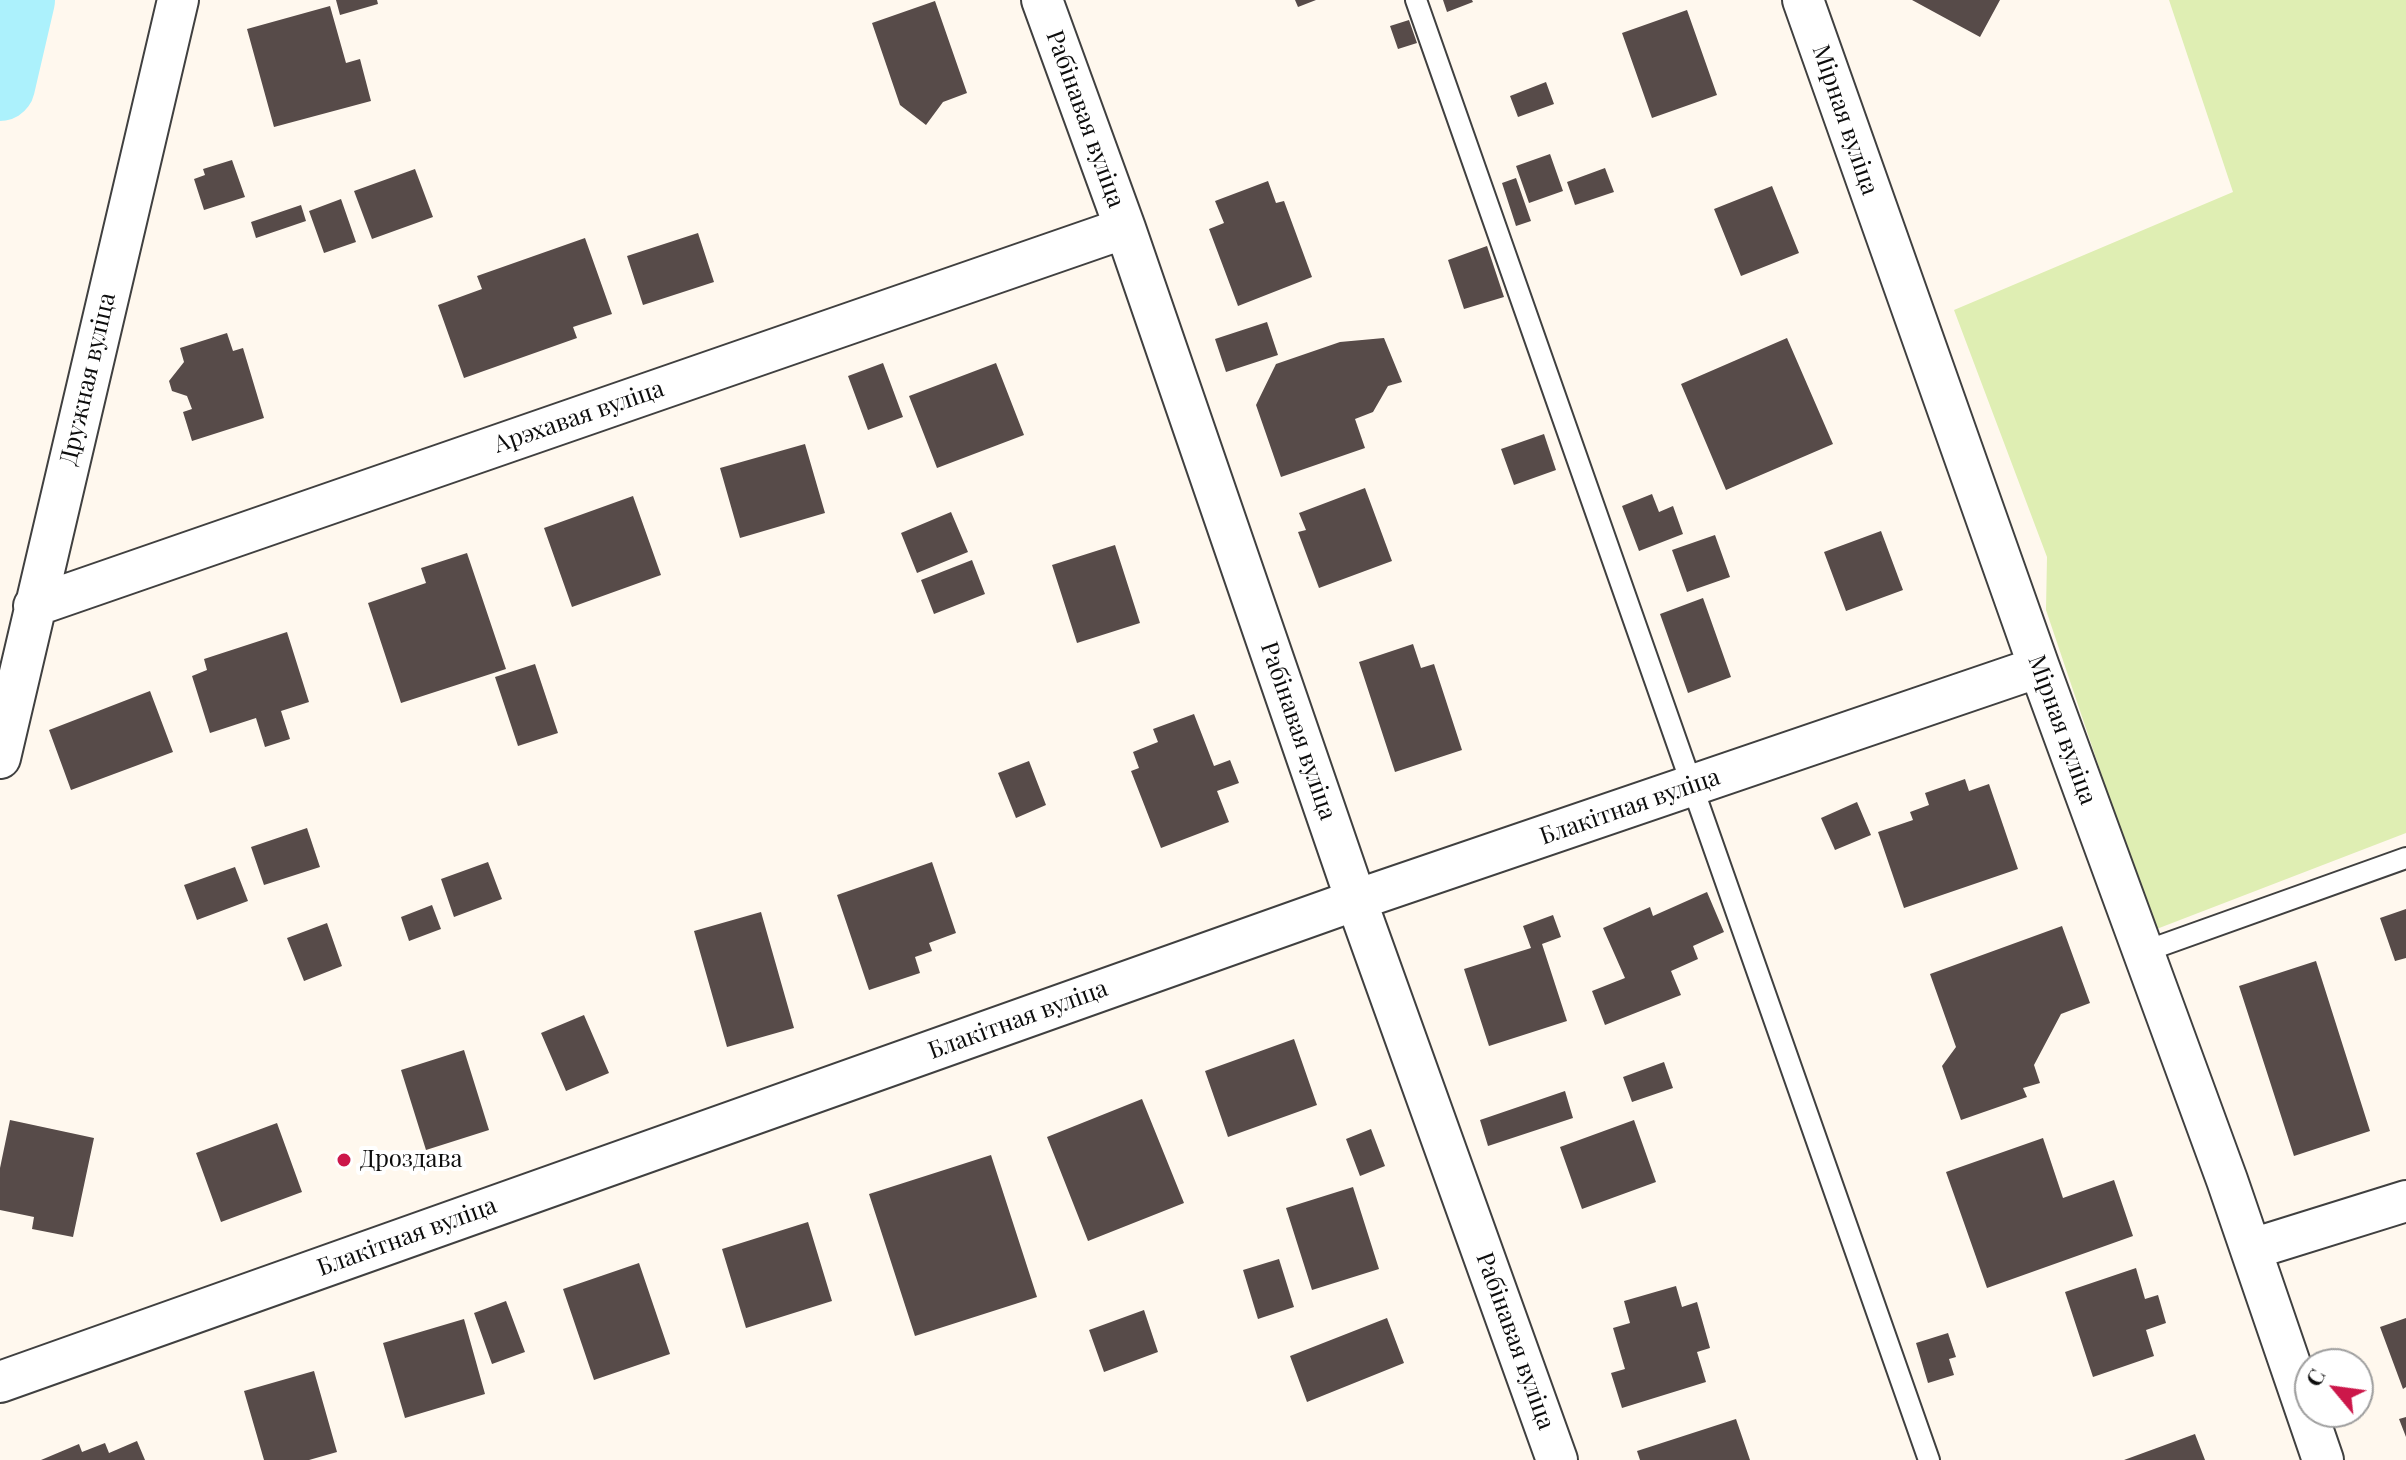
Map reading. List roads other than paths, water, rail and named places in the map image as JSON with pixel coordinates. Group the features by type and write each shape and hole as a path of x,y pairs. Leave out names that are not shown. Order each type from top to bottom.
{"street":[{"name":"Дружная вуліца","path":"0,758 178,0"},
{"name":"Рабінавая вуліца","path":"1042,0 1125,228 1356,900 1557,1460"},
{"name":"Мірная вуліца","path":"1803,0 2039,667 2252,1249 2323,1460"},
{"name":"Арэхавая вуліца","path":"34,606 1125,228"},
{"name":"Блакітная вуліца","path":"0,1382 1356,900 2039,667"},
{"path":"2252,1249 2406,1201"}],"lane":[{"path":"1416,0 1929,1460"},
{"path":"2143,952 2406,858"}],"waterway":[{"path":"0,86 20,0"}],"place":[{"name":"Дроздава","path":"344,1160"}]}
